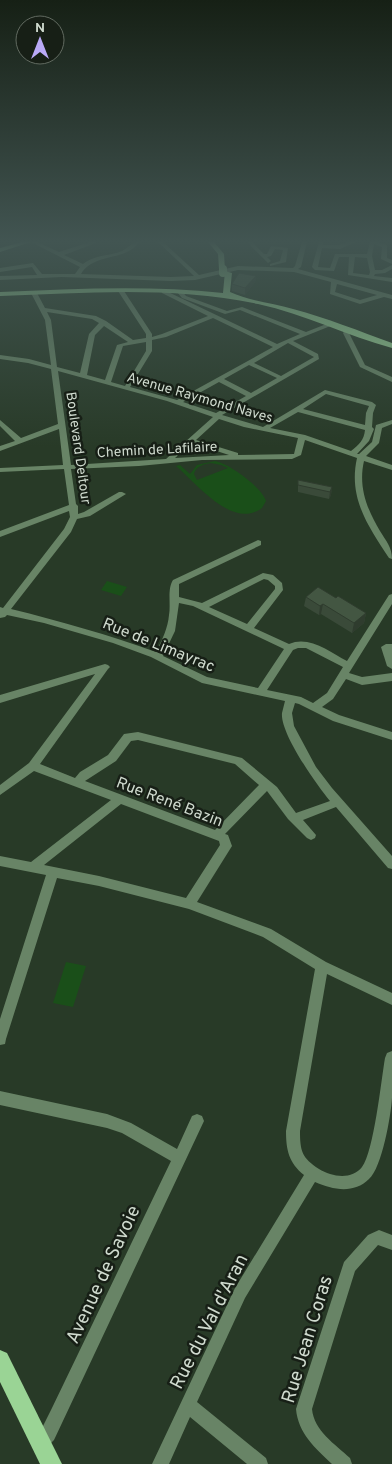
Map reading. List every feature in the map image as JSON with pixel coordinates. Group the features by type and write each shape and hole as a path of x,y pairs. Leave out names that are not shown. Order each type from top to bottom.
{"main road":[{"path":"288,310 392,346"},
{"path":"2,1370 51,1464"}],"street":[{"name":"Boulevard Deltour","path":"2,612 68,530 74,517 55,368 48,320 44,310"},
{"path":"47,310 85,315 104,322 131,342"},
{"path":"126,389 149,351 148,331 135,310"},
{"path":"201,310 278,347"},
{"path":"220,310 227,313 234,310"},
{"path":"246,310 306,334"},
{"path":"107,384 120,344 164,336 212,316"},
{"path":"83,377 92,334 104,322"},
{"path":"177,403 288,341 331,324"},
{"path":"348,330 346,333 362,366 392,380"},
{"path":"168,461 217,417 318,357 288,341"},
{"name":"Avenue Raymond Naves","path":"0,357 24,360 55,368 177,403 217,417 302,437 392,468"},
{"path":"249,362 281,378"},
{"path":"218,379 251,396"},
{"path":"264,429 327,392 370,403 373,407 368,416 370,429 367,441 352,454"},
{"path":"296,409 370,429"},
{"path":"0,422 20,441"},
{"path":"392,422 379,428 375,442 361,457 359,497 370,523 389,546 392,556"},
{"path":"0,449 62,425"},
{"name":"Chemin de Lafilaire","path":"0,470 295,456 298,453 302,437"},
{"path":"190,440 232,454 237,458"},
{"path":"74,517 87,514 122,494"},
{"path":"0,534 74,506"},
{"path":"158,657 172,629 175,600 174,585 176,582 258,543"},
{"path":"203,606 263,576 270,577 279,585 280,590 248,629"},
{"path":"314,707 328,700 392,597"},
{"path":"175,600 185,600 203,606 290,648"},
{"path":"0,602 2,612"},
{"name":"Rue de Limayrac","path":"2,612 108,638 158,657 205,680 291,699 314,707 336,718 392,736"},
{"path":"260,692 294,645 304,644 362,681 392,678"},
{"path":"391,660 386,648 392,647"},
{"path":"0,698 105,667 33,766 0,791"},
{"path":"291,699 287,713 291,733 312,770 392,864"},
{"path":"77,783 84,775 112,758 125,740 132,736 138,736 238,761 266,785 311,835"},
{"name":"Rue René Bazin","path":"33,766 224,838 226,846 189,904"},
{"path":"217,835 266,785"},
{"path":"34,867 120,799"},
{"path":"296,818 338,802"},
{"path":"0,860 189,904 267,933 322,966 392,999"},
{"path":"0,1039 53,872"},
{"path":"322,966 293,1131 295,1154 313,1173 322,1179 346,1182 356,1180 366,1174 375,1153 392,1058"},
{"path":"0,1098 107,1121 126,1128 179,1158"},
{"name":"Avenue de Savoie","path":"40,1442 48,1434 57,1416 196,1121"},
{"name":"Rue du Val d'Aran","path":"160,1464 240,1293 313,1173"},
{"name":"Rue Jean Coras","path":"344,1464 307,1427 304,1419 304,1409 349,1267 373,1240 379,1238 392,1242"},
{"path":"188,1405 260,1464"}],"green space":[{"path":"215,461 236,471 252,483 263,495 266,501 262,508 251,513 239,513 228,509 205,493 176,466 180,465 190,474 197,465","holes":["211,463 228,468 197,480 194,474 198,467 203,465"]},
{"path":"107,581 127,587 121,596 101,590"},
{"path":"66,962 86,966 73,1007 53,1003"}],"building":[{"path":"298,480 332,487 330,492 298,485"},
{"path":"318,587 336,598 338,596 366,613 354,623 323,604 320,606 306,597"}]}
